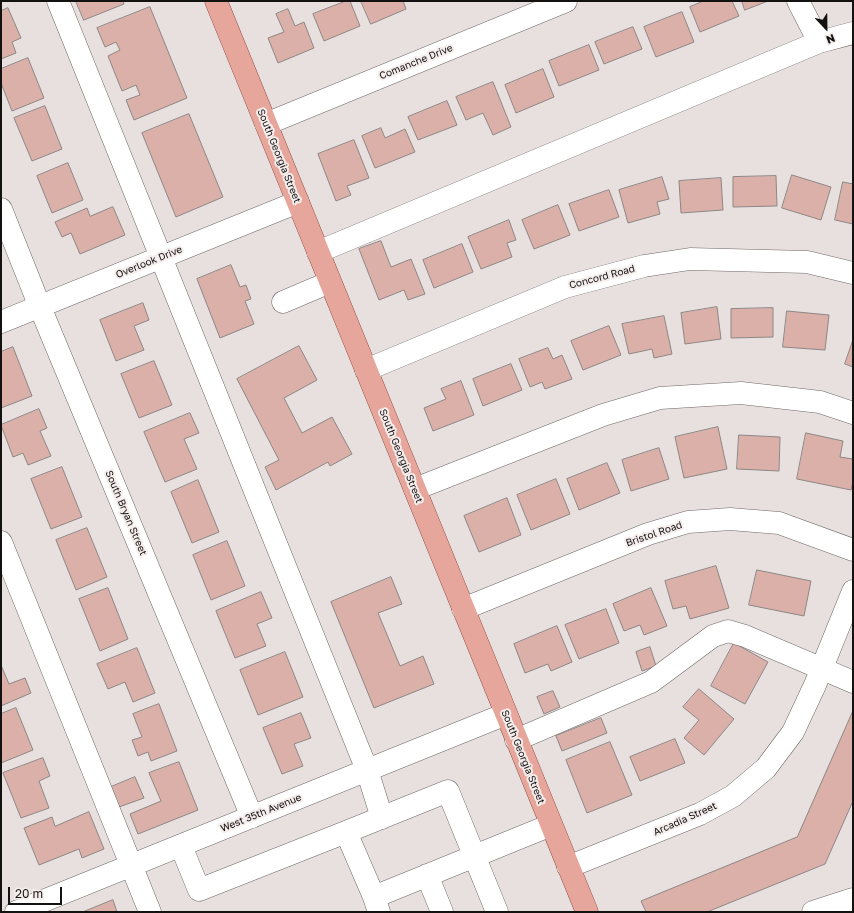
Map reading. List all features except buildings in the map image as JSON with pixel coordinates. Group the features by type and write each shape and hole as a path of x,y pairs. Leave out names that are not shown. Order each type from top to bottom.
{"main road":[{"name":"South Georgia Street","path":"216,1 586,912"}],"street":[{"path":"58,1 367,770 382,818"},
{"name":"Comanche Drive","path":"266,124 566,1"},
{"path":"798,1 818,42"},
{"path":"318,252 818,42 853,33"},
{"name":"Overlook Drive","path":"1,322 298,202"},
{"name":"South Bryan Street","path":"1,209 40,307 252,817"},
{"name":"Concord Road","path":"366,370 565,287 644,266 690,259 807,262 853,273"},
{"path":"284,302 330,282"},
{"path":"414,489 603,415 660,398 741,393 820,402 853,413"},
{"name":"Bristol Road","path":"463,609 648,534 688,522 730,519 779,523 853,550"},
{"path":"1,542 150,912"},
{"name":"Arcadia Street","path":"568,867 700,814 733,796 766,768 793,732 822,668 853,592"},
{"path":"516,740 651,682 713,636 728,631 745,636 853,682"},
{"name":"West 35th Avenue","path":"16,912 506,714"},
{"path":"181,846 199,890 448,791 497,912"},
{"path":"346,832 377,905 427,875 551,825"},
{"path":"427,875 442,912"},
{"path":"813,912 853,899"},
{"path":"1,903 5,912"}]}
